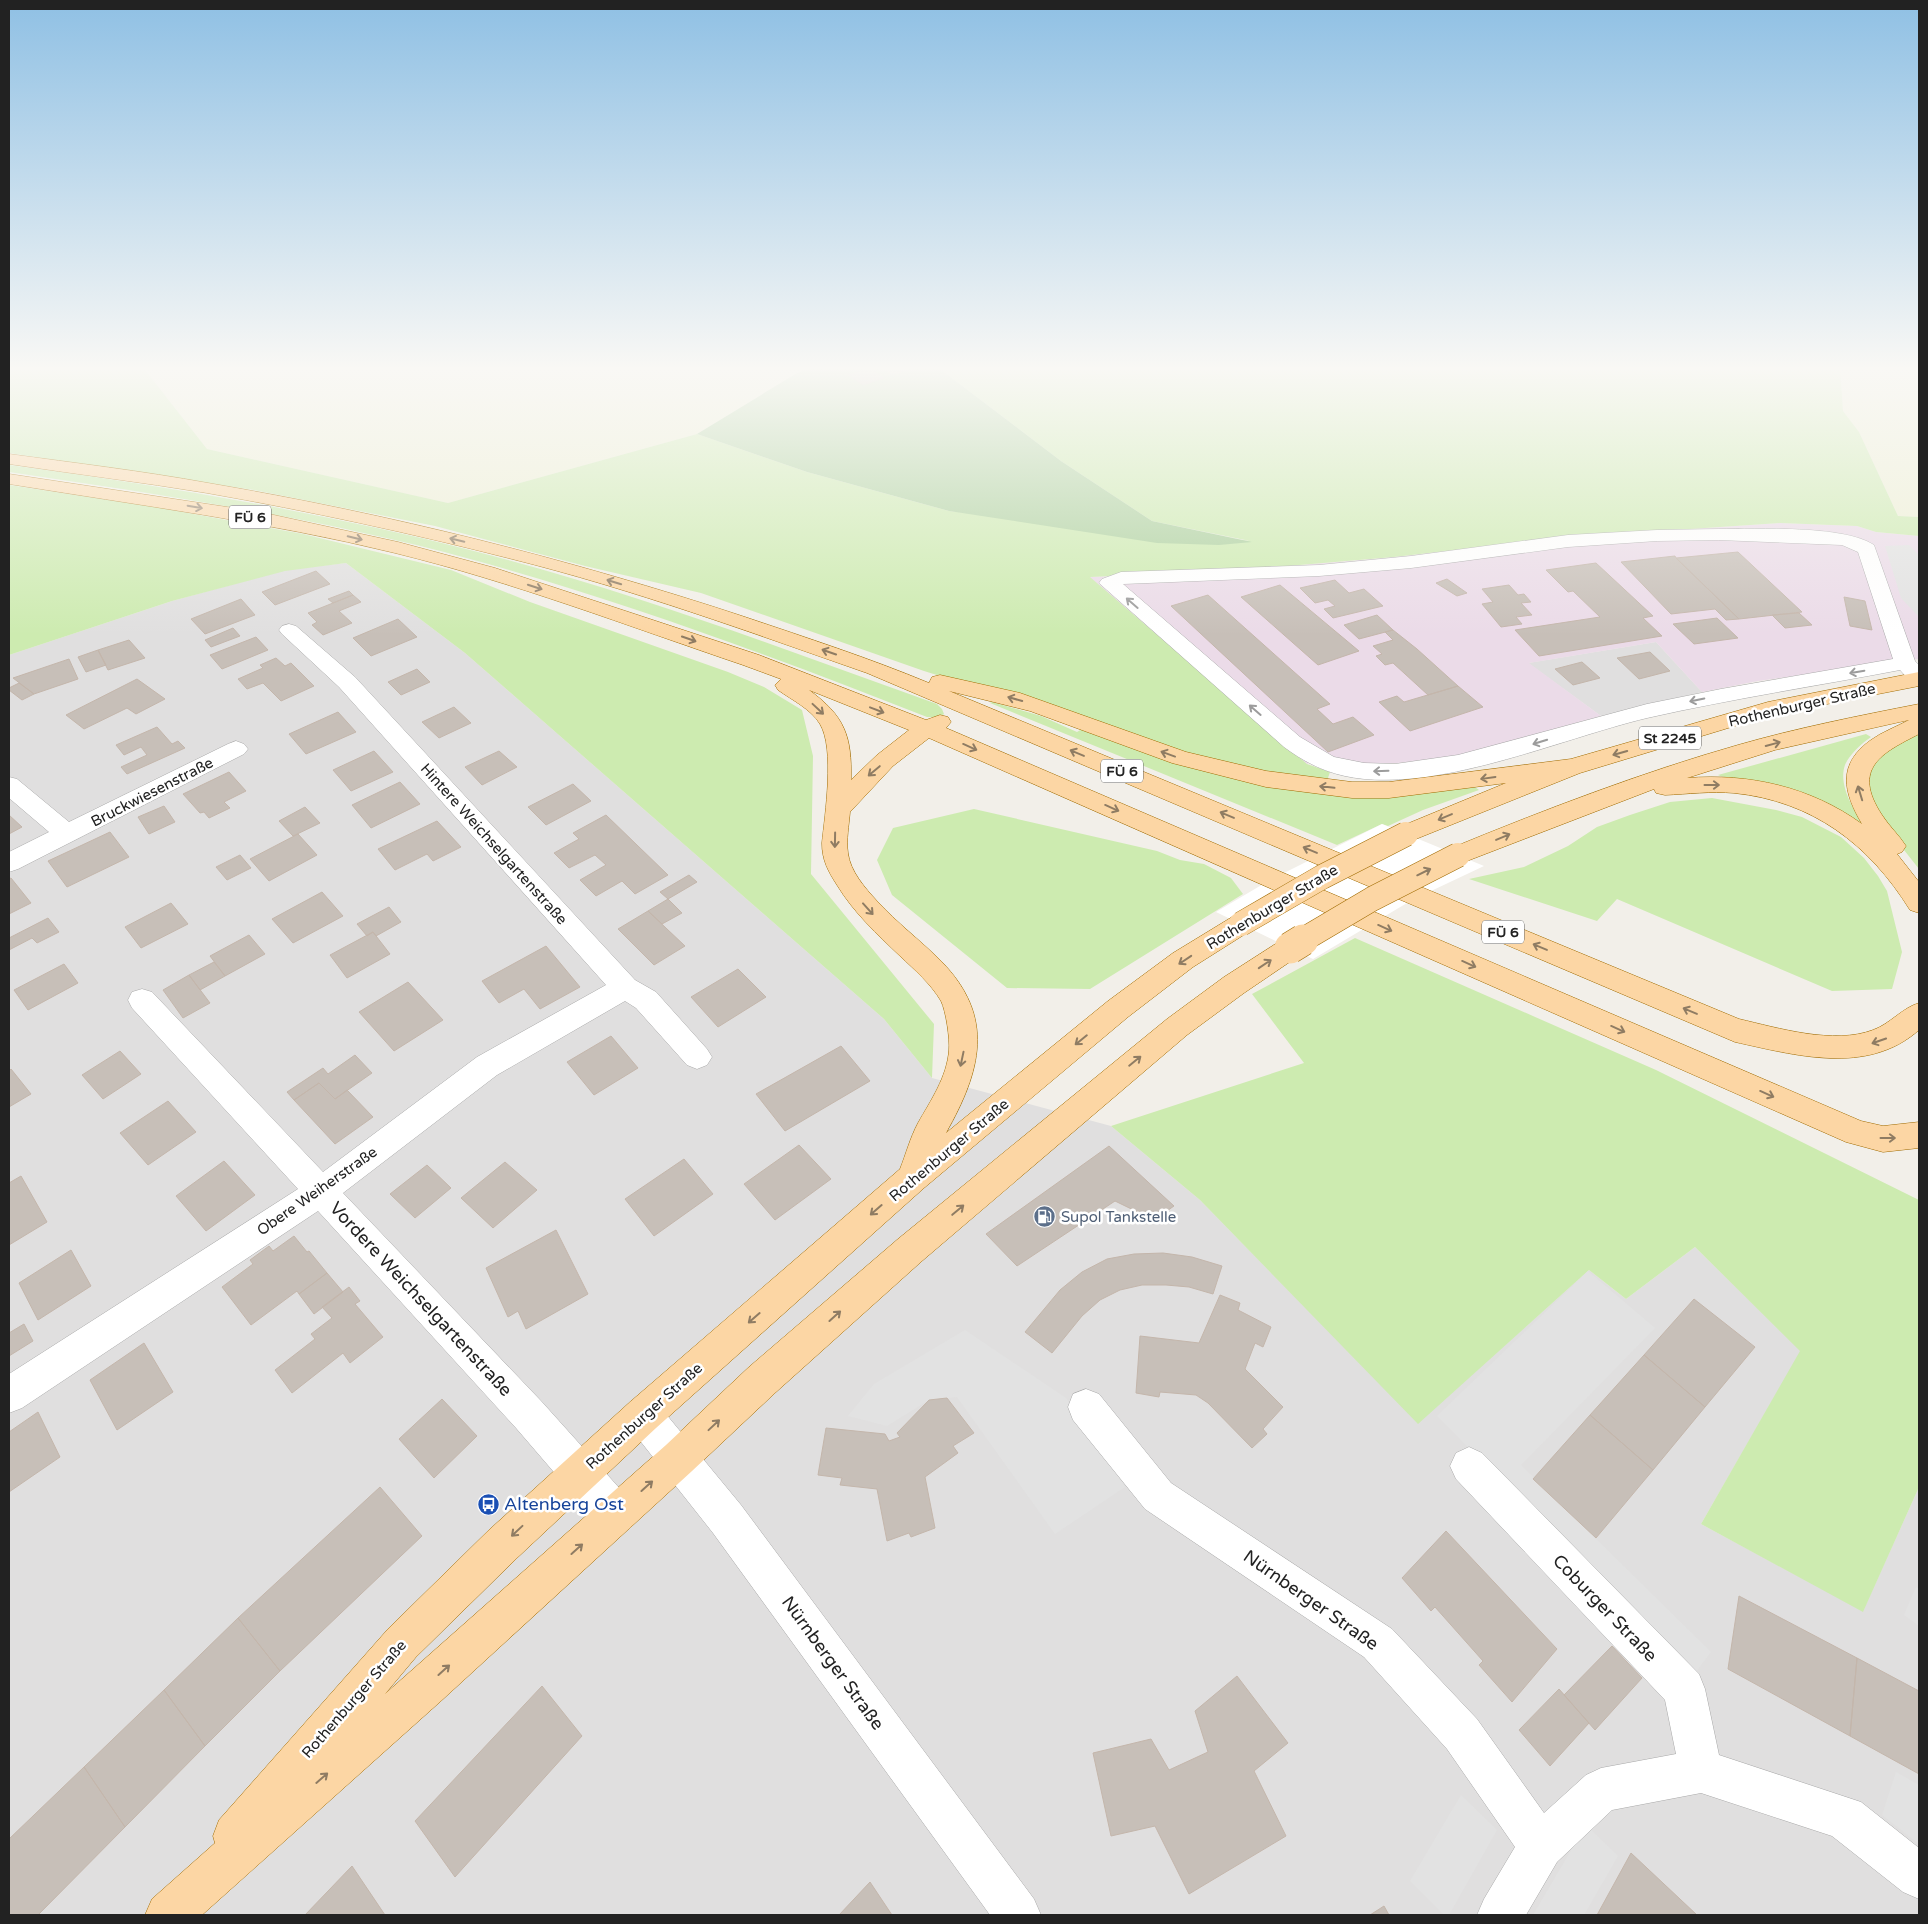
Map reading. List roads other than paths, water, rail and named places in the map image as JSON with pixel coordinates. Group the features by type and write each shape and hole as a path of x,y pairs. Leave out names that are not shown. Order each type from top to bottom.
{"main road":[{"name":"FÜ 6","path":"9,459 207,488 302,506 517,554 661,596 875,668 1735,1030 1814,1047 1850,1048 1874,1043 1894,1035 1908,1026 1919,1014"},
{"name":"FÜ 6","path":"9,479 260,518 398,548 498,575 750,660 925,728 1857,1133 1883,1139 1919,1135"},
{"path":"750,660 819,708 832,724 840,756 835,854 840,869 848,884 873,914 945,983 955,999 962,1028 964,1049 960,1069 945,1106 929,1133 913,1178"},
{"path":"875,668 1012,698 1180,758 1266,779 1301,784 1352,790 1389,790 1572,767"},
{"name":"Rothenburger Straße","path":"168,1915 402,1643 503,1544 643,1415 913,1178 1118,1010 1183,960 1292,892 1406,834 1480,802 1572,767 1768,709 1915,673"},
{"path":"838,810 858,785 925,728 971,709"},
{"name":"Rothenburger Straße","path":"168,1915 426,1686 679,1458 762,1380 910,1250 1177,1027 1234,985 1334,920 1394,886 1458,855 1537,823 1726,757 1846,725 1919,711"},
{"path":"1919,724 1894,736 1877,747 1865,758 1858,770 1857,784 1862,801 1870,817 1919,878"},
{"path":"1629,790 1708,784 1734,785 1761,789 1812,805 1838,818 1878,848 1905,880 1919,903"}],"street":[{"name":"Rothenburger Straße","path":"1721,534 1843,539 1858,543 1867,549 1915,673 1698,700 1611,720 1509,751 1463,762 1425,768 1386,771 1348,770 1332,766 1314,758 1292,742 1109,583 1121,578 1264,574 1385,565 1506,548 1596,538 1721,534"},
{"name":"Hintere Weichselgartenstraße","path":"289,630 347,682 624,988 646,1000 697,1056"},
{"name":"Bruckwiesenstraße","path":"9,863 236,749"},
{"path":"9,785 67,834"},
{"name":"Obere Weiherstraße","path":"9,1395 321,1192 487,1066 624,988"},
{"name":"Vordere Weichselgartenstraße","path":"142,1000 529,1415 616,1514"},
{"name":"Nürnberger Straße","path":"1086,1407 1158,1496 1378,1643 1462,1734 1541,1846"},
{"name":"Nürnberger Straße","path":"643,1415 728,1519 1018,1915"},
{"name":"Coburger Straße","path":"1469,1466 1684,1689 1701,1771"},
{"path":"1500,1915 1541,1846 1601,1790 1701,1771 1844,1818 1919,1876"}],"place":[{"name":"Supol Tankstelle","path":"1045,1217"},
{"name":"Altenberg Ost","path":"488,1504"}]}
